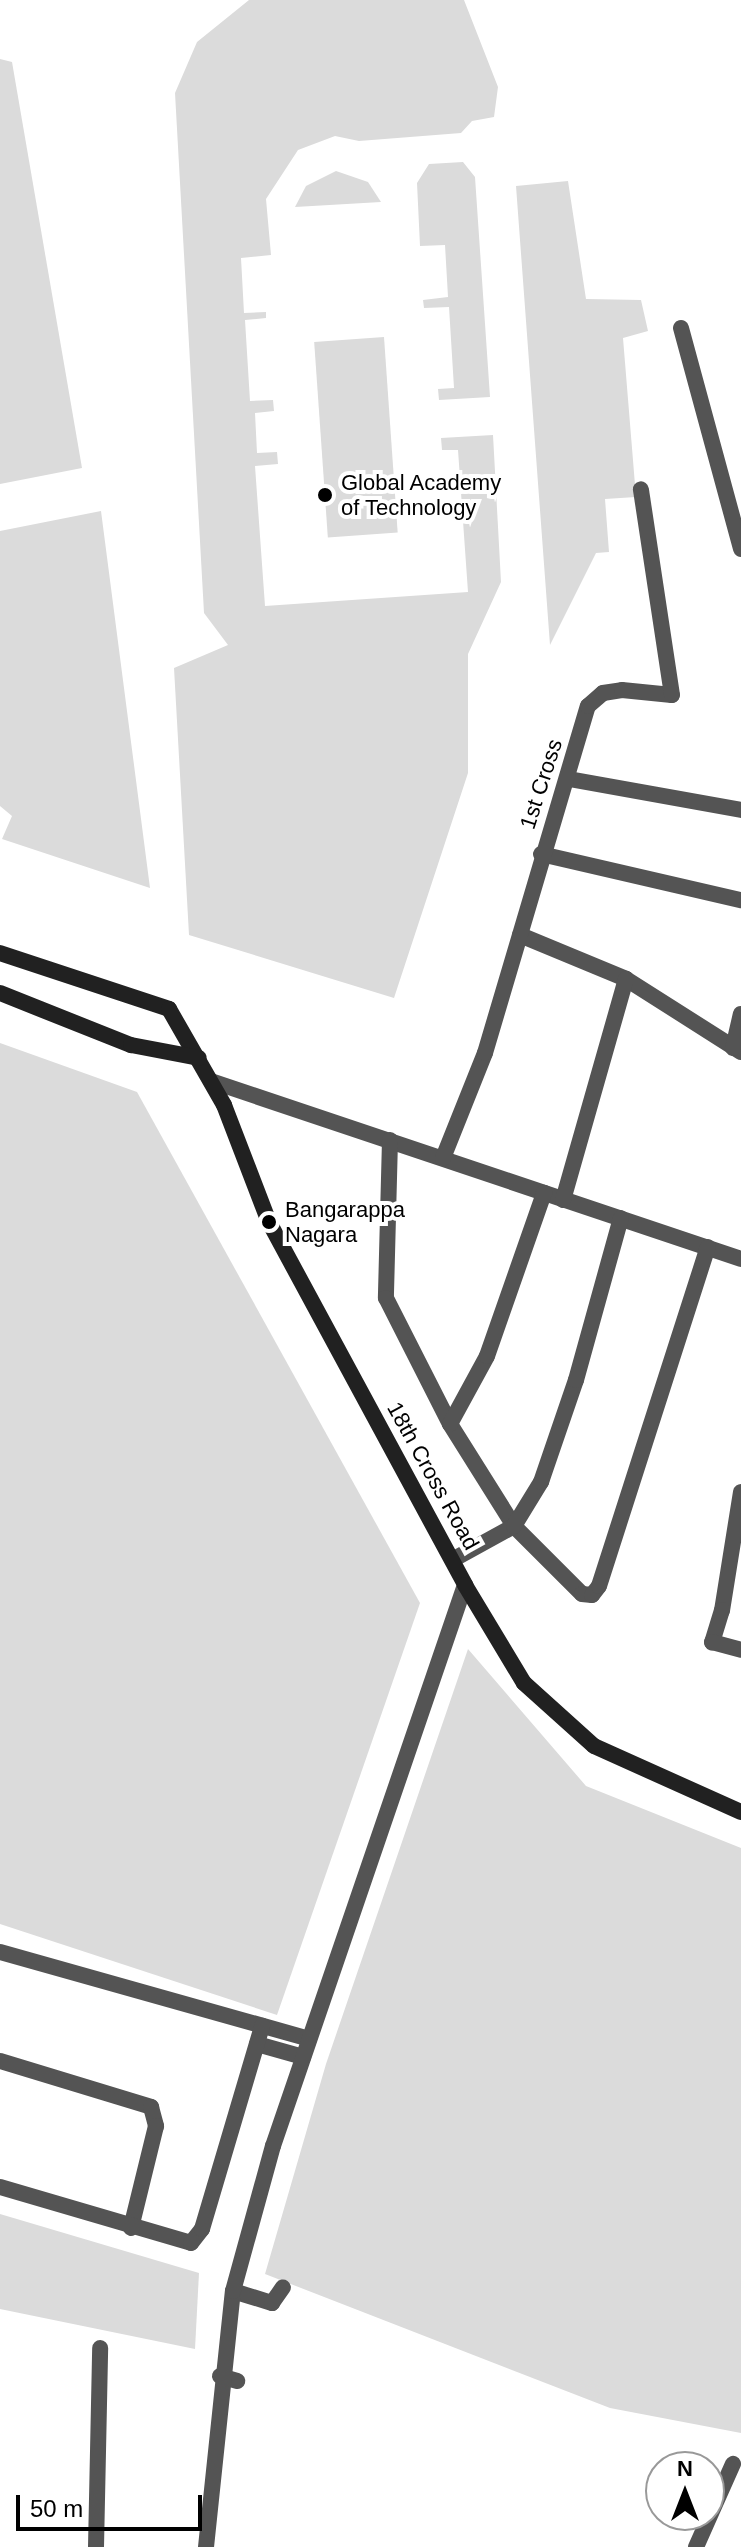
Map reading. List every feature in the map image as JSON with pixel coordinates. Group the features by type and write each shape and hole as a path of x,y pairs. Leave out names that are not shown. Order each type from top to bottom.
{"street":[{"path":"681,328 741,549"},
{"name":"1st Cross","path":"443,1158 485,1053 541,854 569,779 588,706 603,693 672,695 641,489"},
{"path":"569,779 741,810"},
{"path":"541,854 741,900"},
{"path":"520,935 626,979 737,1050 741,1014"},
{"name":"18th Cross Road","path":"0,953 169,1009 211,1081 269,1222 454,1559 465,1585 524,1683 594,1746 741,1812"},
{"path":"563,1200 626,979"},
{"path":"0,993 131,1045 199,1058"},
{"path":"211,1081 741,1259"},
{"path":"390,1140 386,1298 450,1424 514,1526 582,1594 592,1595 599,1586 708,1247"},
{"path":"450,1424 487,1356 544,1193"},
{"path":"454,1559 514,1526 535,1494 555,1446 621,1218"},
{"path":"741,1492 722,1610 712,1642 741,1650"},
{"path":"206,2547 220,2376 233,2291 303,2057 465,1585"},
{"path":"0,1952 309,2039"},
{"path":"0,2187 180,2244 197,2238 262,2026"},
{"path":"257,2044 303,2057"},
{"path":"0,2061 151,2107 156,2126 131,2228"},
{"path":"233,2291 272,2303 283,2287"},
{"path":"96,2547 100,2348"},
{"path":"220,2376 237,2381"},
{"path":"696,2547 733,2464"}],"shaded area":[{"path":"249,0 464,0 498,87 494,117 472,121 461,133 359,141 335,136 298,150 266,199 271,255 241,258 244,313 266,312 266,318 245,320 250,401 273,400 274,411 255,413 257,453 277,452 278,464 255,466 265,606 468,592 458,450 442,450 441,438 493,435 501,582 468,654 468,773 394,998 189,935 174,668 228,645 204,613 175,93 197,42"},
{"path":"0,59 12,62 82,468 0,484"},
{"path":"463,162 475,177 490,397 439,400 438,389 454,388 449,307 424,308 423,300 448,297 445,245 420,246 417,183 429,164"},
{"path":"336,171 368,182 381,202 295,207 306,186"},
{"path":"568,181 586,299 641,300 648,331 623,338 636,497 605,499 609,552 596,553 550,645 516,186"},
{"path":"384,337 398,533 328,537 314,342"},
{"path":"101,511 150,888 2,839 12,816 0,806 0,531"},
{"path":"0,1043 137,1092 420,1603 277,2015 0,1924"},
{"path":"468,1649 586,1786 741,1848 741,2433 610,2408 265,2274 326,2064"},
{"path":"0,2214 199,2273 195,2349 0,2309"}],"place":[{"name":"Global Academy of Technology","path":"325,495"},
{"name":"Bangarappa Nagara","path":"269,1222"}]}
